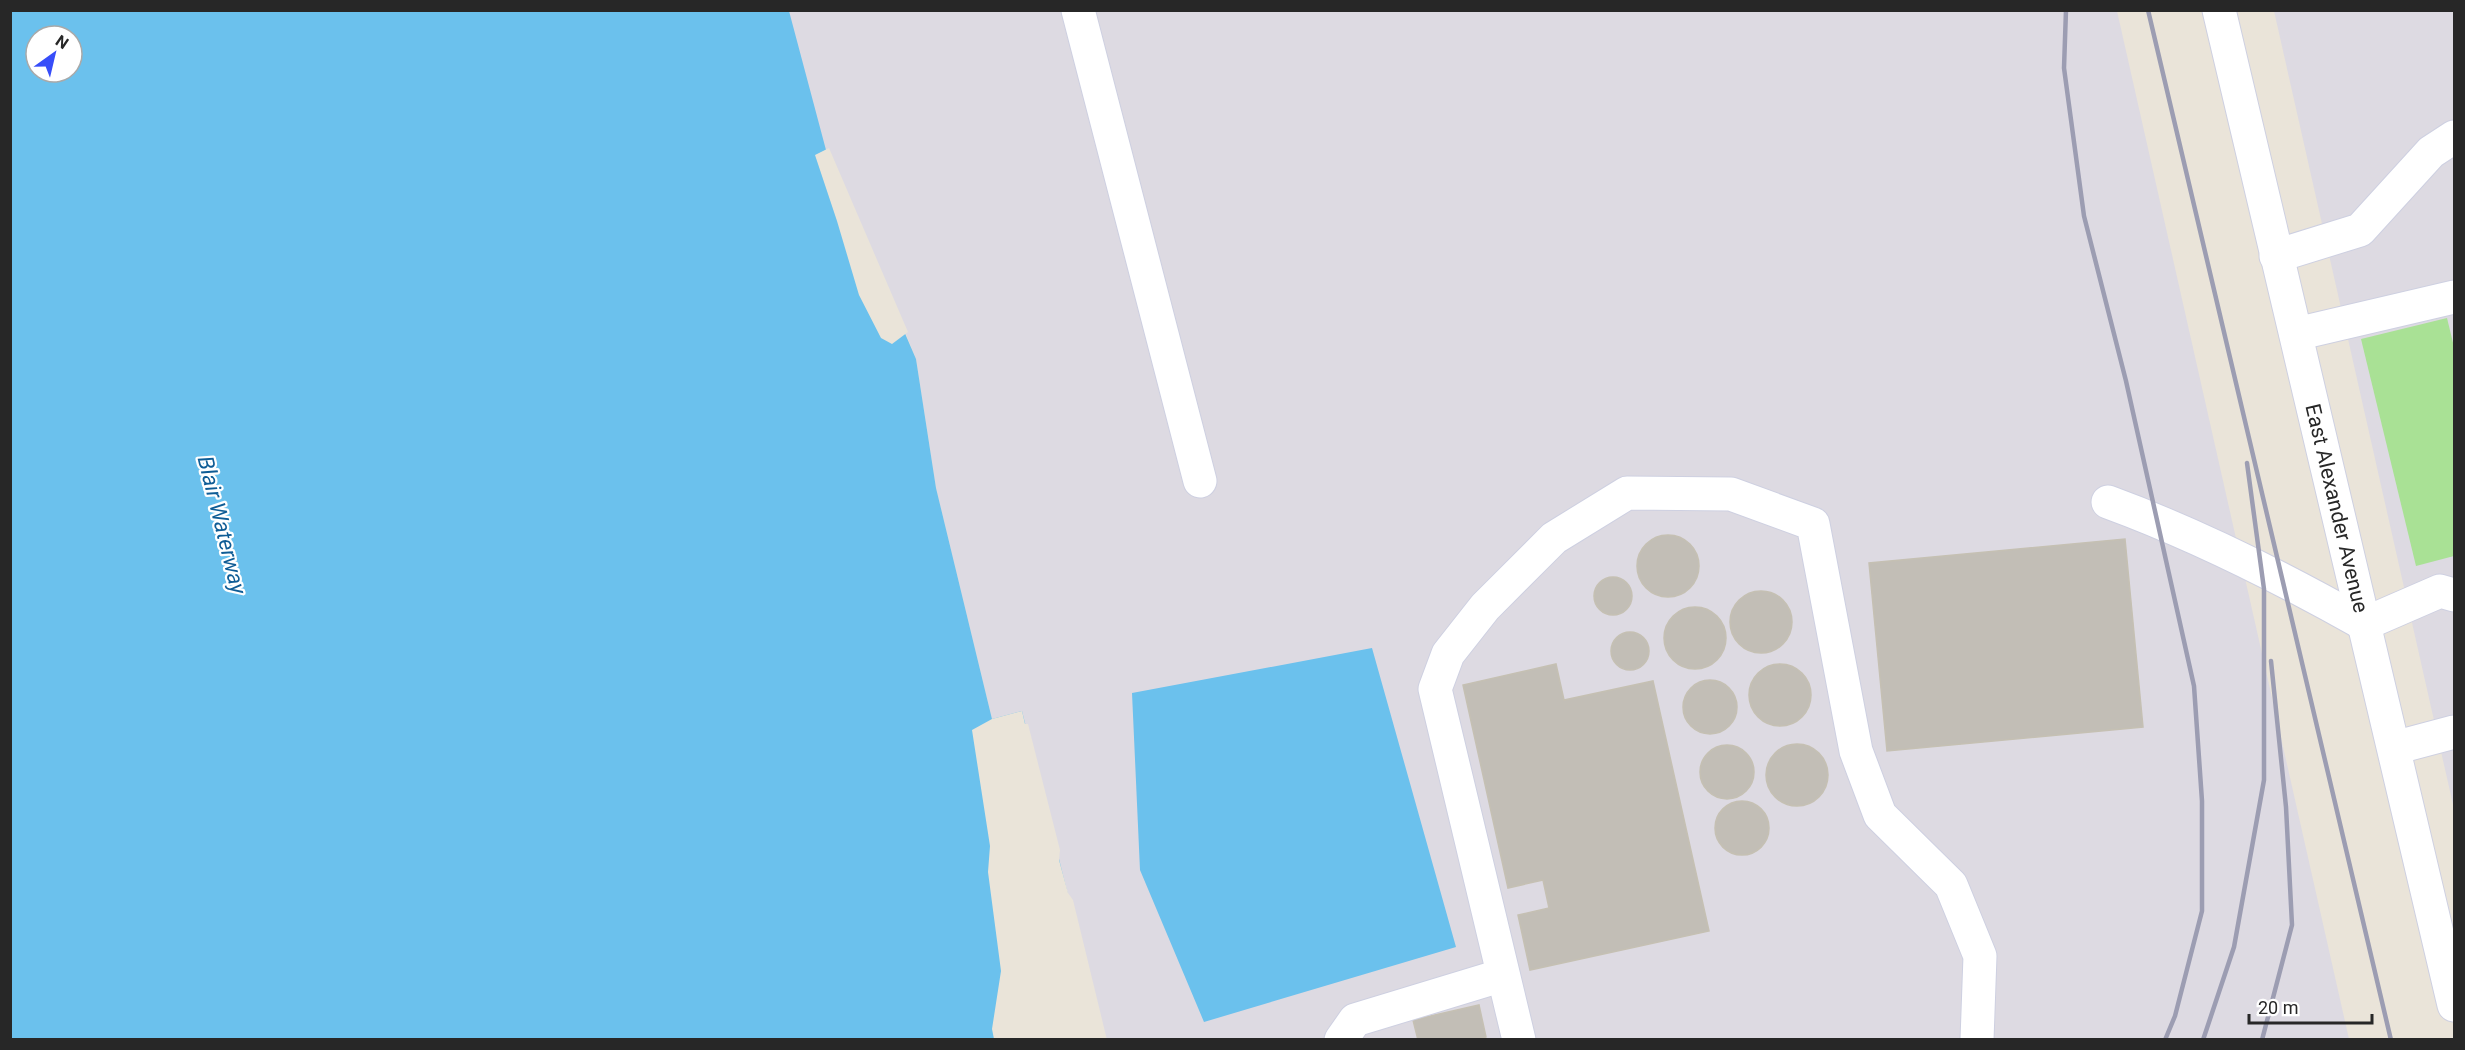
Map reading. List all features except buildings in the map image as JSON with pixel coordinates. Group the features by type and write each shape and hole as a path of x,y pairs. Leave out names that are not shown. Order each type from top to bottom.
{"street":[{"path":"1078,10 1200,481"},
{"name":"East Alexander Avenue","path":"2219,10 2454,1005"},
{"path":"2276,256 2360,230 2431,152 2454,137"},
{"path":"2296,334 2454,297"},
{"path":"1519,1040 1435,689 1448,654 1485,607 1554,538 1627,493 1731,494 1813,524 1856,751 1880,815 1951,885 1980,956 1977,1040"},
{"path":"2108,502 2158,520 2261,567 2364,624 2440,591 2454,595"},
{"path":"2394,748 2454,732"},
{"path":"1341,1040 1355,1020 1503,975"}],"shaded area":[{"path":"692,11 2117,11 2349,1039 1104,1039 1022,712 992,719 936,488 916,359 897,312"},
{"path":"2274,11 2454,11 2454,809"}],"green space":[{"path":"2447,318 2454,347 2454,556 2416,566 2361,339"}],"water":[{"name":"Blair Waterway","path":"10,11 789,11 826,150 916,359 936,488 992,719 1022,711 1104,1039 11,1039"},
{"path":"1372,648 1456,947 1204,1022 1140,870 1132,693"}],"pier":[{"path":"829,148 908,332 892,344 881,338 859,295 815,155"},
{"path":"1022,711 1025,724 1028,724 1060,850 1059,860 1068,893 1073,900 1107,1040 994,1039 992,1029 1001,971 988,872 990,846 972,730 992,719"}],"railway":[{"path":"2066,10 2064,68 2084,216 2126,381 2194,686 2202,801 2202,911 2175,1016 2165,1040"},
{"path":"2148,10 2391,1040"},
{"path":"2203,1040 2234,947 2264,780 2264,589 2247,463"},
{"path":"2262,1040 2292,925 2286,807 2271,661"}]}
